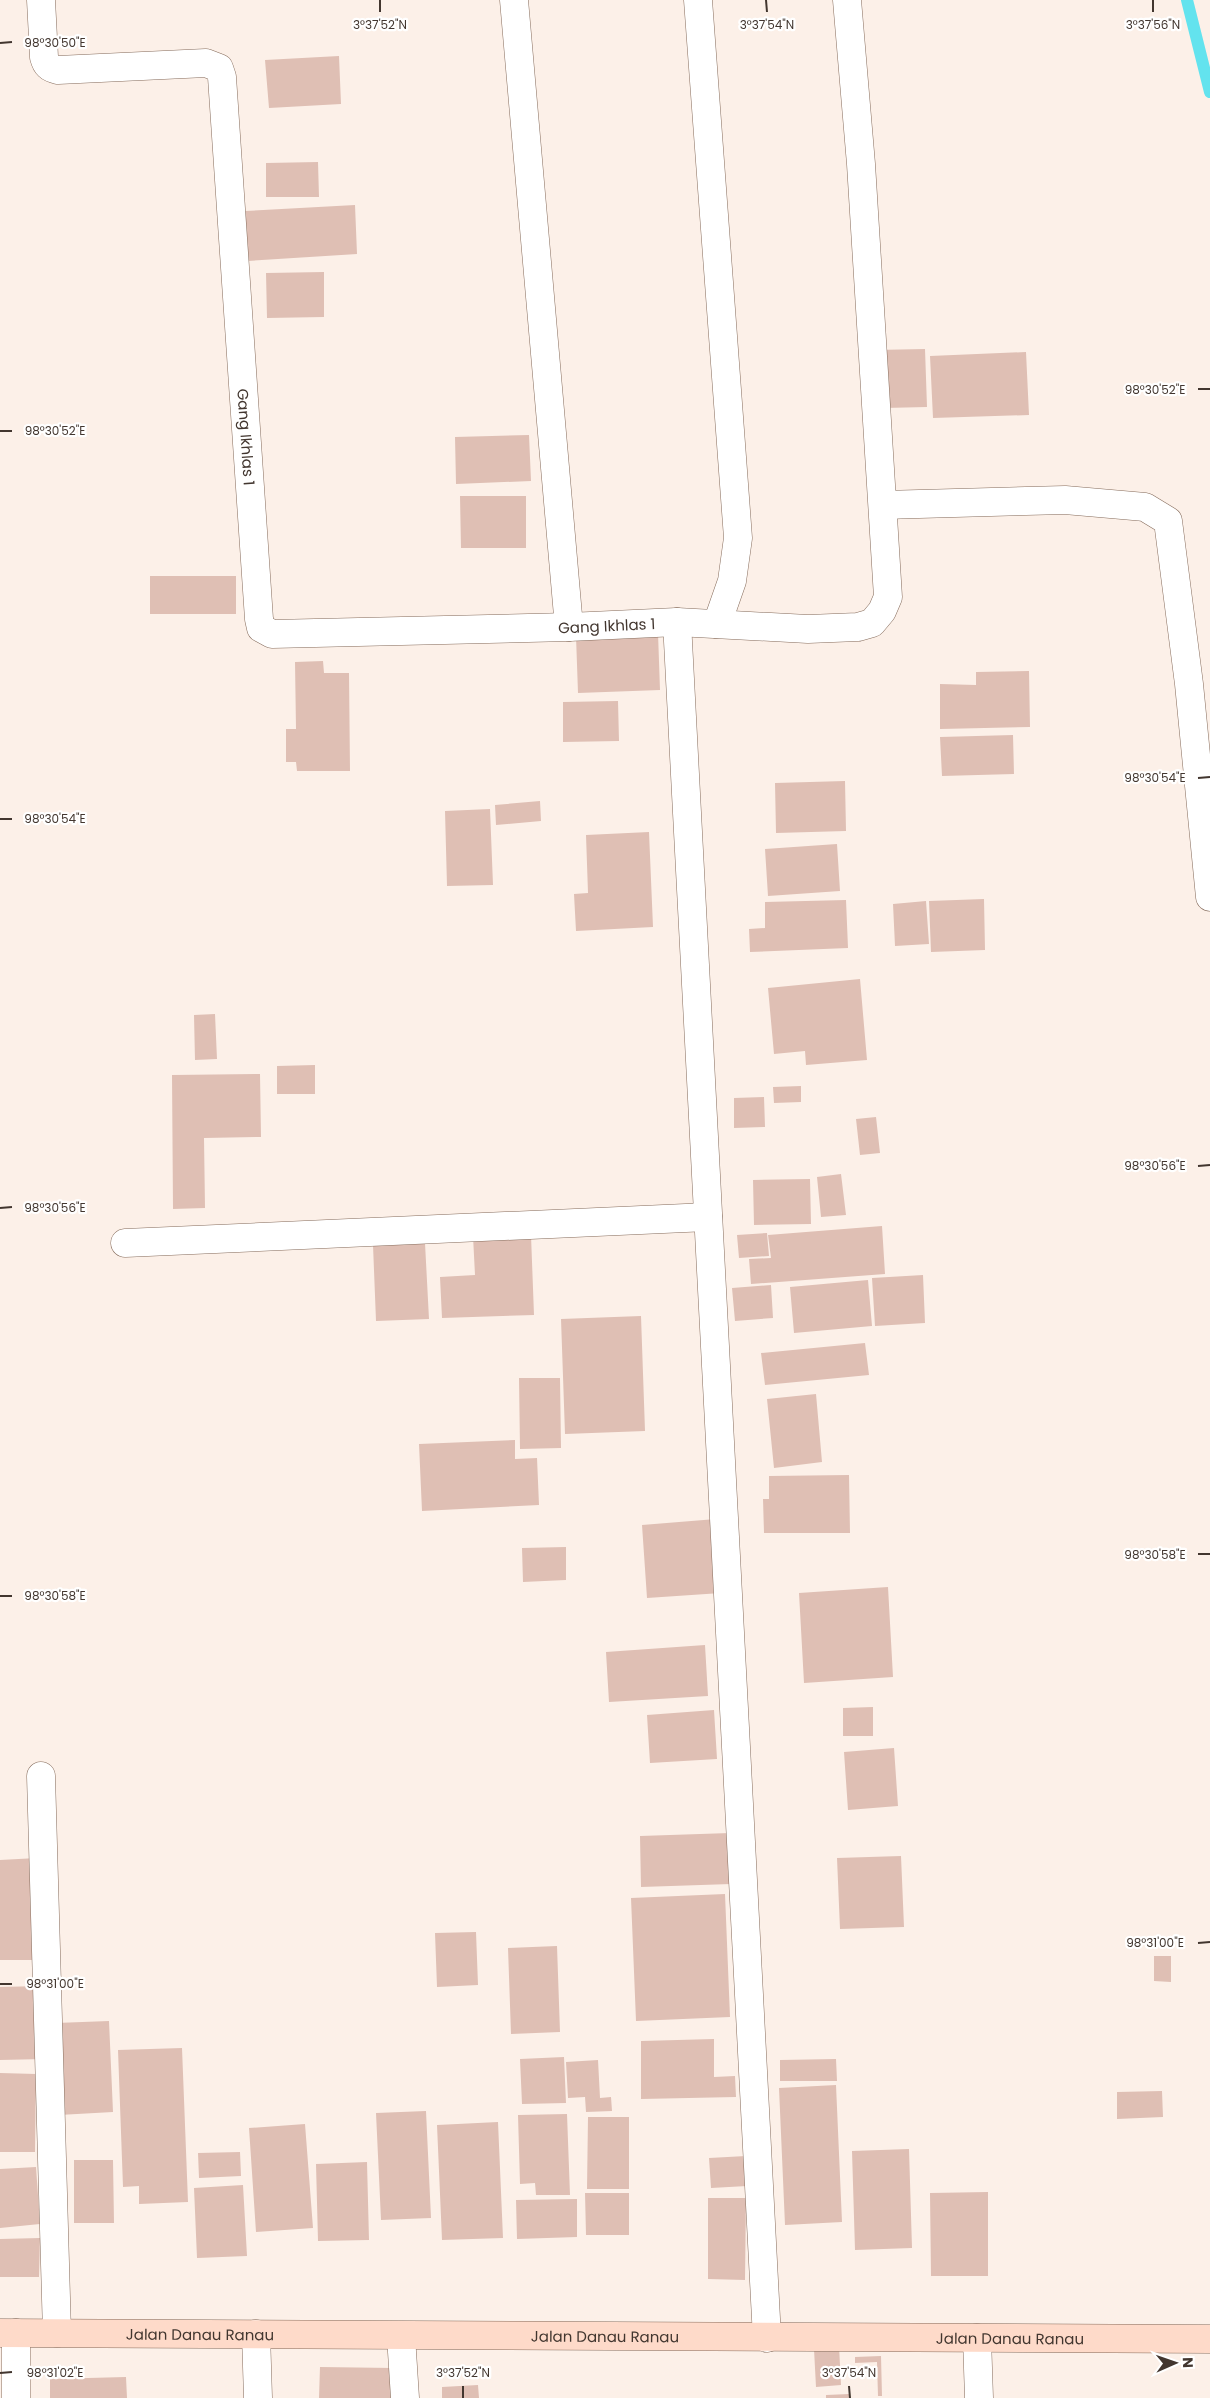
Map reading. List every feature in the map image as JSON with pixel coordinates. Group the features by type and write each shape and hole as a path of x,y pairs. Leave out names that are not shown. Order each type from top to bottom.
{"street":[{"name":"Gang Ikhlas 1","path":"41,0 44,57 46,64 51,68 58,70 206,64 219,68 222,77 261,628 272,634 569,627 678,622 808,629 858,626 872,623 882,611 888,597 883,505"},
{"path":"514,0 569,627"},
{"path":"698,0 738,538 732,581 716,624"},
{"path":"848,0 861,164 883,505 1065,500 1145,507 1168,521 1189,684 1210,897"},
{"path":"678,622 767,2338"},
{"path":"125,1243 708,1217"},
{"path":"42,1776 57,2333"},
{"path":"8,2333 16,2398"},
{"name":"Jalan Danau Ranau","path":"8,2333 767,2338 1210,2338"},
{"path":"256,2334 258,2398"},
{"path":"401,2336 404,2398"},
{"path":"978,2338 979,2398"}],"building":[{"path":"339,56 341,104 269,108 265,60"},
{"path":"318,162 319,197 266,197 266,163"},
{"path":"355,205 357,254 248,261 245,211"},
{"path":"324,272 324,317 267,318 266,273"},
{"path":"925,349 927,407 884,408 875,350"},
{"path":"1026,352 1029,415 933,418 930,356"},
{"path":"529,435 531,481 456,484 455,437"},
{"path":"460,496 526,496 526,548 461,548"},
{"path":"150,576 236,576 236,614 150,614"},
{"path":"658,633 660,690 578,693 576,636"},
{"path":"323,661 324,673 349,673 350,771 297,771 296,762 286,762 286,729 296,729 295,662"},
{"path":"1029,671 1030,727 940,729 940,684 976,685 976,672"},
{"path":"618,701 619,741 563,742 563,702"},
{"path":"1013,735 1014,774 942,776 940,737"},
{"path":"845,781 846,831 776,833 775,783"},
{"path":"540,801 541,821 496,825 495,805"},
{"path":"490,809 493,885 447,886 445,811"},
{"path":"649,832 653,927 576,931 574,894 588,893 586,835"},
{"path":"837,844 840,891 768,896 765,849"},
{"path":"984,899 985,950 931,952 929,901"},
{"path":"846,900 848,948 750,952 749,929 765,928 765,902"},
{"path":"926,901 929,944 895,946 893,904"},
{"path":"860,979 867,1060 806,1065 805,1051 774,1054 768,988"},
{"path":"215,1014 217,1059 195,1060 194,1015"},
{"path":"315,1065 315,1094 277,1094 277,1066"},
{"path":"260,1074 261,1137 204,1138 205,1208 173,1209 172,1075"},
{"path":"801,1086 801,1102 774,1103 773,1087"},
{"path":"764,1097 765,1127 734,1128 734,1098"},
{"path":"876,1117 880,1153 860,1155 856,1119"},
{"path":"841,1174 846,1215 821,1217 817,1177"},
{"path":"810,1179 811,1224 754,1225 753,1180"},
{"path":"882,1226 885,1274 751,1284 749,1259 771,1258 768,1235"},
{"path":"767,1233 769,1256 739,1258 737,1235"},
{"path":"531,1235 534,1315 442,1318 440,1277 475,1275 473,1236"},
{"path":"425,1243 429,1319 376,1321 373,1245"},
{"path":"923,1275 925,1323 875,1326 872,1278"},
{"path":"868,1280 872,1326 794,1333 790,1287"},
{"path":"771,1285 773,1318 735,1321 732,1288"},
{"path":"641,1316 645,1431 565,1434 561,1319"},
{"path":"865,1343 869,1375 765,1385 761,1353"},
{"path":"519,1378 560,1378 561,1448 520,1449"},
{"path":"816,1394 822,1462 774,1468 767,1399"},
{"path":"515,1440 515,1459 537,1458 539,1505 422,1511 419,1444"},
{"path":"849,1475 850,1533 764,1533 763,1499 769,1499 769,1476"},
{"path":"716,1519 721,1593 647,1598 642,1525"},
{"path":"566,1547 566,1580 523,1582 522,1548"},
{"path":"888,1587 893,1677 804,1683 799,1593"},
{"path":"705,1645 708,1696 609,1702 606,1652"},
{"path":"873,1707 873,1736 843,1736 843,1708"},
{"path":"714,1710 717,1759 650,1763 647,1715"},
{"path":"894,1748 898,1806 848,1810 844,1752"},
{"path":"730,1833 731,1884 641,1887 640,1836"},
{"path":"901,1856 904,1927 840,1929 837,1858"},
{"path":"37,1858 40,1960 0,1960 0,1860"},
{"path":"725,1894 730,2017 636,2021 631,1898"},
{"path":"476,1932 478,1985 437,1987 435,1933"},
{"path":"557,1946 560,2032 511,2034 508,1948"},
{"path":"1154,1956 1171,1956 1171,1982 1154,1981"},
{"path":"41,1986 44,2059 0,2060 0,1987"},
{"path":"109,2021 113,2112 59,2115 56,2023"},
{"path":"714,2039 714,2077 735,2076 736,2097 641,2099 641,2041"},
{"path":"182,2048 188,2202 139,2204 139,2186 123,2187 118,2050"},
{"path":"564,2057 566,2103 522,2104 520,2059"},
{"path":"836,2059 837,2081 780,2081 780,2060"},
{"path":"598,2060 600,2098 611,2097 612,2111 586,2112 585,2097 568,2098 566,2062"},
{"path":"0,2073 36,2074 35,2152 0,2152"},
{"path":"836,2085 842,2222 785,2225 779,2088"},
{"path":"1162,2091 1163,2117 1117,2119 1117,2092"},
{"path":"426,2111 431,2218 381,2220 376,2113"},
{"path":"567,2114 570,2195 536,2195 535,2183 520,2184 518,2115"},
{"path":"588,2117 629,2117 629,2189 587,2189"},
{"path":"498,2122 503,2238 442,2240 437,2125"},
{"path":"305,2124 313,2228 256,2232 249,2128"},
{"path":"909,2149 912,2248 855,2250 852,2151"},
{"path":"240,2152 241,2176 199,2178 198,2153"},
{"path":"746,2156 747,2186 711,2188 709,2158"},
{"path":"74,2160 113,2160 114,2223 74,2223"},
{"path":"367,2162 369,2240 318,2241 316,2164"},
{"path":"36,2167 40,2224 0,2228 0,2169"},
{"path":"243,2185 247,2256 197,2258 194,2188"},
{"path":"988,2192 988,2276 931,2276 930,2193"},
{"path":"585,2193 629,2193 629,2235 586,2235"},
{"path":"708,2198 746,2198 745,2280 708,2279"},
{"path":"577,2199 577,2237 517,2239 516,2200"},
{"path":"40,2238 39,2277 0,2277 0,2239"},
{"path":"839,2346 841,2385 816,2387 814,2349"},
{"path":"881,2356 882,2396 878,2396 877,2362 855,2363 855,2357"},
{"path":"320,2367 393,2368 393,2398 319,2398"},
{"path":"126,2377 127,2398 50,2398 50,2379"},
{"path":"478,2385 479,2398 442,2398 442,2387"},
{"path":"849,2394 849,2398 826,2398 826,2395"}],"waterway":[{"path":"1187,0 1210,92"}]}
